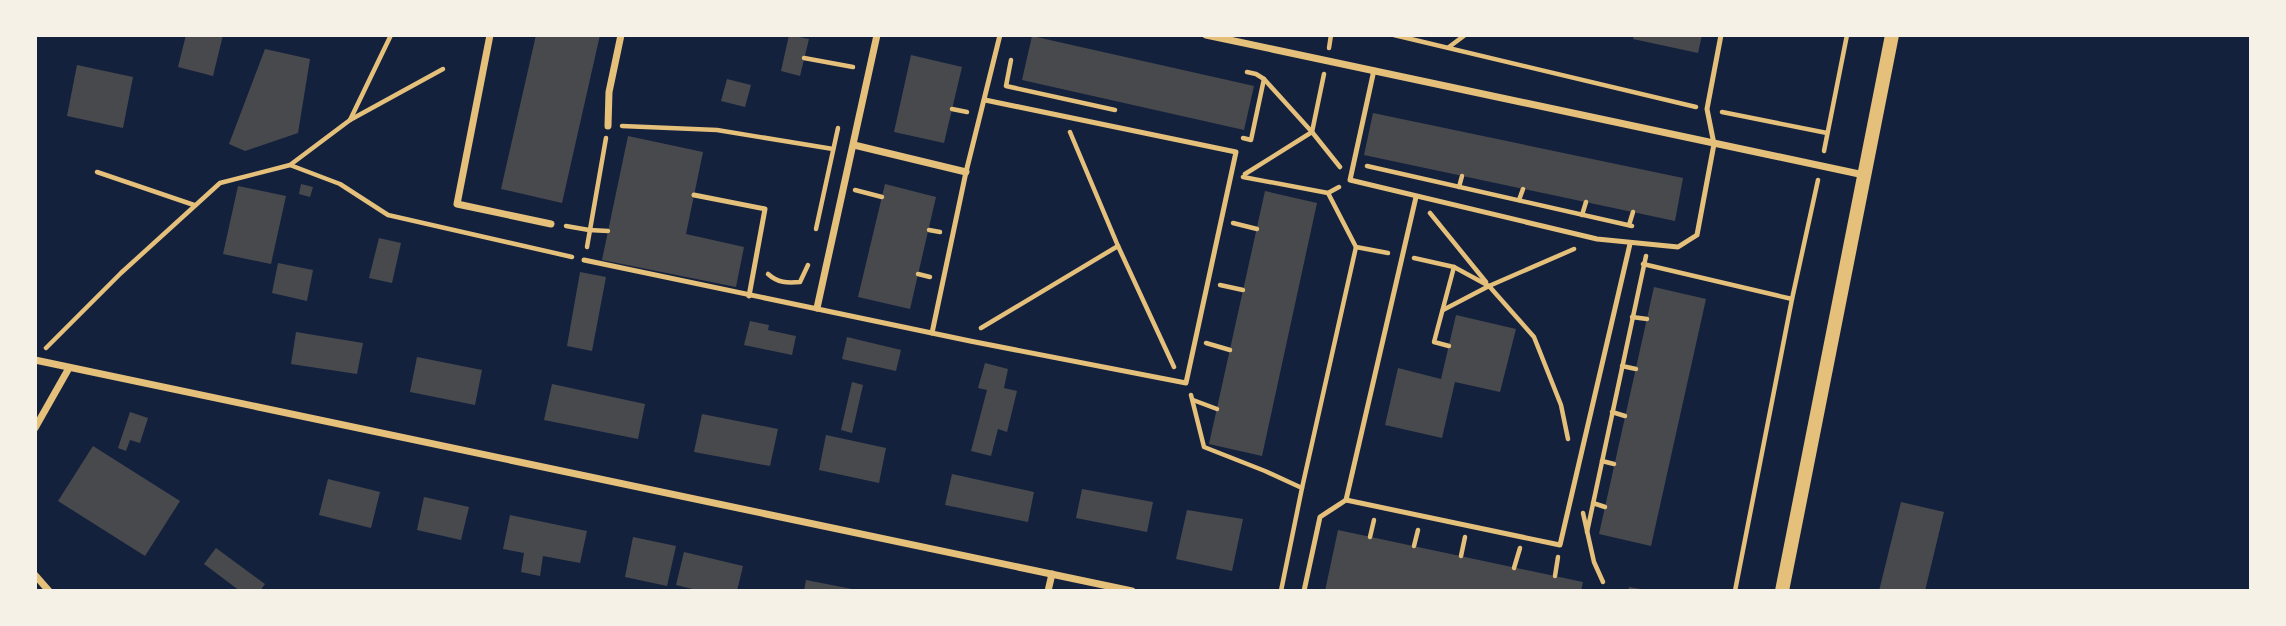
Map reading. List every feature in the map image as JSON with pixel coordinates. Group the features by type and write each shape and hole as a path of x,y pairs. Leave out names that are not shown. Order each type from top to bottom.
{"main road":[{"path":"1782,591 1892,35"}],"street":[{"path":"490,35 457,204 551,224"},
{"path":"608,126 608,92 621,35"},
{"path":"817,308 877,35"},
{"path":"1206,35 1864,175"},
{"path":"854,145 966,172"},
{"path":"35,360 1132,591"},
{"path":"35,428 69,368"},
{"path":"1048,591 1052,574"},
{"path":"35,575 49,591"}],"lane":[{"path":"932,333 966,172 1000,35"},
{"path":"1374,70 1350,180 1597,239 1678,247 1697,235 1714,144 1707,109 1721,35"},
{"path":"584,260 749,296 1186,383 1236,152 985,100"},
{"path":"694,195 765,209 749,296"},
{"path":"1346,500 1416,197"},
{"path":"1304,591 1320,516 1346,500 1560,545 1630,244"}],"path":[{"path":"349,120 391,35"},
{"path":"1394,35 1707,109 1827,133"},
{"path":"1448,48 1465,35"},
{"path":"1735,591 1847,35"},
{"path":"1014,48 1006,86 1116,110"},
{"path":"804,58 853,67"},
{"path":"1241,177 1312,132 1327,60"},
{"path":"44,349 220,183 290,165 349,120 443,69"},
{"path":"1232,174 1328,193 1350,180 1312,132 1264,79 1247,72"},
{"path":"1237,137 1251,140 1264,79"},
{"path":"953,109 967,111"},
{"path":"290,165 340,184 388,215 584,260 608,126 718,130 833,149 813,241"},
{"path":"1354,163 1653,231 1643,265 1587,532"},
{"path":"1397,173 1400,163"},
{"path":"97,172 194,205"},
{"path":"1459,187 1462,176"},
{"path":"845,187 882,197"},
{"path":"1519,200 1523,189"},
{"path":"1302,488 1356,247 1328,193"},
{"path":"1416,197 1534,337 1561,405 1569,441"},
{"path":"1582,215 1586,202"},
{"path":"1629,225 1633,212"},
{"path":"1232,223 1256,229"},
{"path":"551,224 608,231"},
{"path":"929,230 940,232"},
{"path":"1443,310 1489,286 1597,239"},
{"path":"970,341 983,325 1118,246"},
{"path":"1356,247 1454,267 1489,286"},
{"path":"764,270 774,279 788,283 800,282 811,254"},
{"path":"1627,261 1792,299"},
{"path":"1448,346 1434,342 1454,267"},
{"path":"918,274 930,277"},
{"path":"1218,284 1243,290"},
{"path":"1632,317 1647,319"},
{"path":"1205,343 1230,350"},
{"path":"1622,366 1636,369"},
{"path":"1193,400 1217,409"},
{"path":"1612,412 1625,416"},
{"path":"1601,461 1614,464"},
{"path":"1593,503 1605,507"},
{"path":"1583,510 1594,562 1603,582"},
{"path":"1370,537 1375,518"},
{"path":"1413,546 1419,527"},
{"path":"1461,556 1465,536"},
{"path":"1514,568 1520,547"},
{"path":"1555,576 1559,554"}],"building":[{"path":"186,35 223,35 213,76 178,67"},
{"path":"536,35 600,35 562,203 501,189"},
{"path":"789,35 809,39 800,76 781,71"},
{"path":"1634,35 1702,35 1698,53 1633,39"},
{"path":"1032,36 1254,86 1244,130 1022,80"},
{"path":"265,49 310,59 298,133 245,151 229,144"},
{"path":"911,55 962,67 944,143 894,132"},
{"path":"77,65 133,77 123,128 67,116"},
{"path":"727,79 751,85 745,107 721,101"},
{"path":"1373,113 1683,178 1675,221 1364,155"},
{"path":"628,136 703,152 686,234 744,247 736,287 602,260"},
{"path":"301,184 313,187 310,197 299,194"},
{"path":"885,184 936,197 910,309 858,297"},
{"path":"238,186 286,196 271,264 223,254"},
{"path":"1265,191 1317,203 1262,456 1209,444"},
{"path":"379,238 401,243 392,283 369,278"},
{"path":"278,263 313,270 307,301 272,293"},
{"path":"580,272 606,277 592,351 567,346"},
{"path":"1654,287 1706,299 1651,546 1599,534"},
{"path":"1456,315 1516,329 1500,392 1455,382 1442,438 1385,425 1398,368 1441,379"},
{"path":"750,321 769,325 768,330 796,336 792,355 744,345"},
{"path":"296,332 363,343 357,374 291,364"},
{"path":"847,337 901,350 896,371 842,359"},
{"path":"417,357 482,370 475,405 410,392"},
{"path":"985,363 1008,369 1004,388 1017,391 1007,432 998,429 991,456 971,451 987,390 978,388"},
{"path":"852,382 863,385 852,433 841,430"},
{"path":"552,384 645,404 638,439 544,420"},
{"path":"130,412 148,418 140,443 130,440 126,451 118,448"},
{"path":"702,414 778,429 770,466 694,452"},
{"path":"826,435 886,448 879,483 819,470"},
{"path":"93,446 180,501 145,556 58,501"},
{"path":"952,474 1034,492 1028,522 945,505"},
{"path":"328,479 380,492 371,528 319,515"},
{"path":"1082,489 1153,502 1147,532 1076,518"},
{"path":"424,497 469,507 461,540 417,530"},
{"path":"1901,502 1944,512 1925,591 1879,591"},
{"path":"1187,510 1243,519 1232,571 1176,559"},
{"path":"510,515 587,531 580,563 543,556 540,576 521,572 524,553 503,549"},
{"path":"1338,530 1583,582 1581,591 1325,591"},
{"path":"633,537 676,546 667,586 625,577"},
{"path":"216,548 265,584 260,591 240,591 204,564"},
{"path":"684,552 743,566 737,591 701,591 676,585"},
{"path":"806,580 857,590 857,591 804,591"},
{"path":"1629,587 1646,590 1646,591 1628,591"}]}
